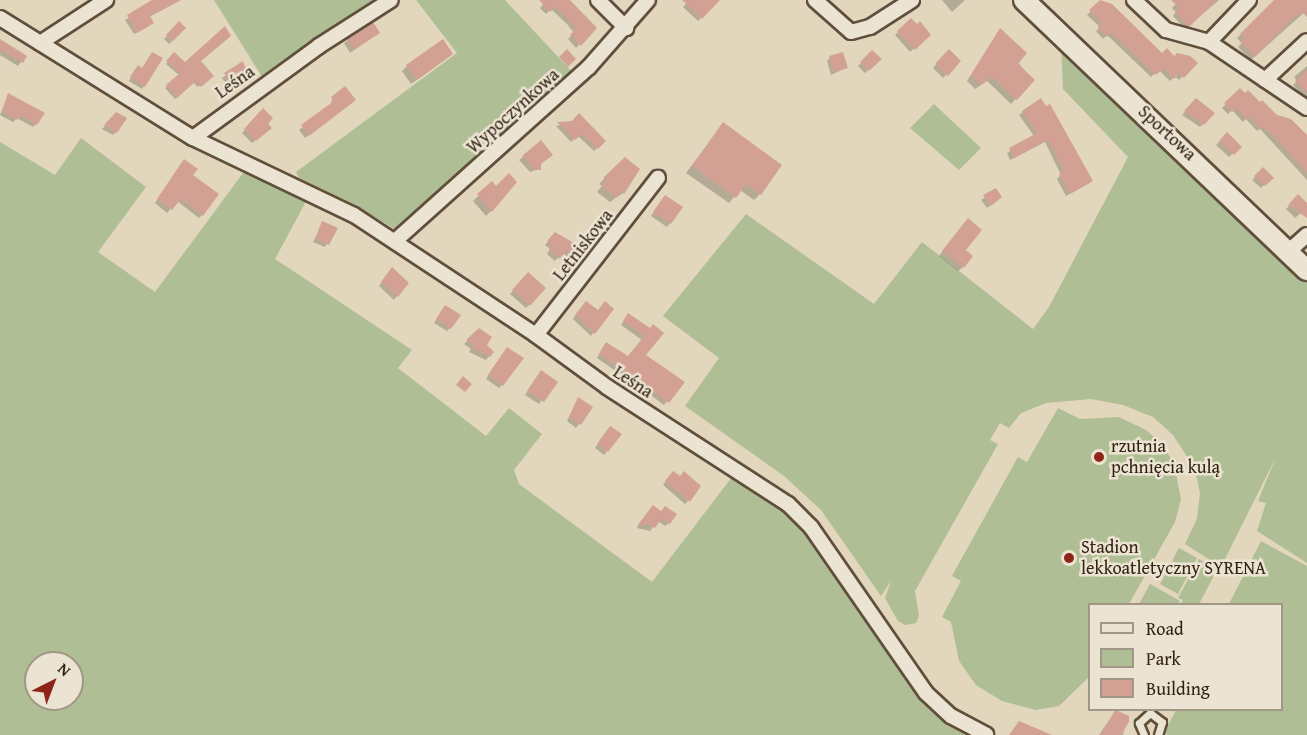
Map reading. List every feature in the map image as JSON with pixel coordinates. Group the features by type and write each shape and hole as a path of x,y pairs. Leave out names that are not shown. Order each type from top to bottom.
{"street":[{"path":"40,43 106,0"},
{"name":"Leśna","path":"193,138 319,46 391,0"},
{"path":"598,0 626,28"},
{"name":"Wypoczynkowa","path":"396,241 589,67 626,28 648,0"},
{"path":"815,0 851,32 870,27 912,0"},
{"name":"Sportowa","path":"1024,0 1307,270"},
{"path":"1209,42 1249,0"},
{"path":"1144,3 1166,30 1209,42 1307,108"},
{"name":"Leśna","path":"0,18 193,138 354,215 536,335 607,387 788,504 811,526 926,693 951,716 986,735"},
{"path":"1266,80 1307,41"},
{"name":"Letniskowa","path":"536,335 658,178"},
{"path":"1289,251 1307,235"}],"lane":[{"path":"1144,735 1139,723 1150,713 1162,722 1158,735"}],"green space":[{"path":"214,0 393,0 266,83"},
{"path":"416,0 505,0 574,74 398,231 353,204 299,178 296,172 457,53"},
{"path":"1061,42 1307,279 1307,563 1257,531 1266,503 1258,501 1276,457 1221,567 1185,544 1197,519 1200,493 1195,469 1173,435 1153,417 1123,405 1091,399 1046,403 1021,413 1009,428 1000,423 990,440 998,444 915,591 919,616 916,623 905,625 898,621 885,598 891,581 881,596 821,510 784,476 685,406 719,358 663,316 746,214 874,304 922,242 1033,329 1049,307 1128,157 1063,89"},
{"path":"934,104 981,148 959,170 910,128"},
{"path":"81,138 146,187 98,252 155,292 249,165 310,194 275,259 412,350 398,368 486,436 509,408 542,434 514,470 519,484 652,582 735,473 785,506 920,698 970,735 0,735 0,142 55,175"},
{"path":"1058,408 1080,419 1119,417 1146,430 1162,444 1174,464 1181,499 1175,522 1130,603 1088,603 1088,678 1059,706 1036,710 1002,701 976,685 959,661 951,622 942,617 961,581 952,576 1018,457 1027,462"},
{"path":"1261,541 1307,566 1307,735 1168,735 1164,733 1175,711 1283,711 1283,603 1230,603"},
{"path":"1179,548 1197,558 1178,594 1160,584"},
{"path":"1199,559 1217,570 1200,603 1182,603 1183,600 1178,598"},
{"path":"1150,584 1180,601 1179,603 1140,603"}],"building":[{"path":"152,0 181,0 150,16 154,23 137,33 127,15"},
{"path":"539,0 570,0 597,28 581,46 570,35 576,29 570,21 555,7 550,12"},
{"path":"682,0 720,0 702,19"},
{"path":"1100,0 1112,4 1162,53 1167,48 1174,56 1177,53 1190,56 1198,63 1184,78 1179,74 1174,79 1163,68 1156,75 1111,33 1107,37 1098,27 1102,23 1089,10"},
{"path":"1171,0 1217,0 1189,27 1175,12 1179,8"},
{"path":"1274,0 1307,0 1307,17 1302,12 1289,22 1255,57 1240,42 1244,38 1240,34"},
{"path":"911,18 917,24 920,21 931,35 915,50 897,31"},
{"path":"179,21 186,28 173,41 166,35"},
{"path":"373,22 380,33 354,50 347,39"},
{"path":"225,26 231,36 201,61 214,76 201,87 196,81 177,98 166,85 180,73 166,61 174,52 185,62"},
{"path":"1000,28 1027,53 1018,64 1035,80 1017,100 992,77 980,85 971,75"},
{"path":"0,39 27,56 23,63 0,50"},
{"path":"443,39 453,54 417,80 406,65"},
{"path":"567,49 576,59 568,67 559,57"},
{"path":"949,49 961,61 948,76 935,64"},
{"path":"872,50 882,59 869,71 860,62"},
{"path":"152,52 163,58 145,87 130,77 138,65 142,68"},
{"path":"843,52 848,68 834,72 829,56"},
{"path":"243,61 250,81 235,90 224,73"},
{"path":"1307,70 1307,93 1295,81"},
{"path":"345,86 356,100 309,136 301,125 334,101 331,97"},
{"path":"1240,88 1245,93 1248,90 1260,102 1262,100 1277,115 1291,119 1307,135 1307,173 1268,130 1261,129 1250,117 1247,120 1236,108 1232,112 1224,103"},
{"path":"8,93 45,113 37,125 20,115 17,120 2,111"},
{"path":"1041,98 1046,106 1050,104 1093,181 1070,194 1059,174 1064,171 1048,140 1014,158 1009,148 1037,133 1022,111"},
{"path":"1196,98 1215,113 1204,125 1184,111"},
{"path":"263,108 273,118 268,124 272,128 256,141 244,129"},
{"path":"116,112 127,118 117,133 104,125"},
{"path":"579,113 606,141 598,149 582,134 575,140 557,122 572,121"},
{"path":"723,122 782,165 761,195 746,184 736,198 692,166"},
{"path":"1227,132 1242,147 1234,155 1219,141"},
{"path":"541,140 553,155 541,164 541,170 534,169 522,156"},
{"path":"625,157 640,169 624,194 622,191 616,198 601,186 606,180 603,178"},
{"path":"184,159 198,169 193,175 219,194 203,216 181,199 172,210 157,199"},
{"path":"1263,167 1274,178 1265,186 1254,176"},
{"path":"509,173 517,182 492,212 477,194 492,181 496,186"},
{"path":"996,188 1002,197 991,206 983,195"},
{"path":"1298,194 1307,203 1307,218 1288,205"},
{"path":"665,195 683,207 671,224 653,212"},
{"path":"968,218 982,230 966,250 973,256 964,268 942,251"},
{"path":"322,221 338,228 329,245 315,239"},
{"path":"555,232 579,246 572,255 566,251 560,259 549,250 552,245 547,241"},
{"path":"392,267 409,283 398,297 381,282"},
{"path":"528,272 546,288 530,306 512,290"},
{"path":"586,301 598,310 605,301 614,309 595,334 575,315"},
{"path":"445,305 461,315 451,329 436,319"},
{"path":"628,313 650,328 653,324 664,333 646,355 685,382 669,403 641,382 636,386 627,374 599,354 606,342 628,356 644,336 623,321"},
{"path":"479,328 492,337 487,345 494,352 490,357 471,348 473,345 466,340"},
{"path":"507,347 524,358 503,386 488,375"},
{"path":"541,370 558,382 544,402 527,391"},
{"path":"463,376 472,384 465,392 456,385"},
{"path":"578,397 593,407 581,425 569,417"},
{"path":"610,426 622,434 608,452 597,444"},
{"path":"673,471 680,476 684,471 701,486 690,502 665,481"},
{"path":"653,505 661,511 665,506 677,514 670,524 662,518 655,528 648,524 637,526"},
{"path":"1114,711 1129,716 1129,722 1121,735 1101,735"},
{"path":"1019,721 1052,735 1009,735"}],"place":[{"name":"rzutnia pchnięcia kulą","path":"1099,457"},
{"name":"Stadion lekkoatletyczny SYRENA","path":"1069,558"}]}
